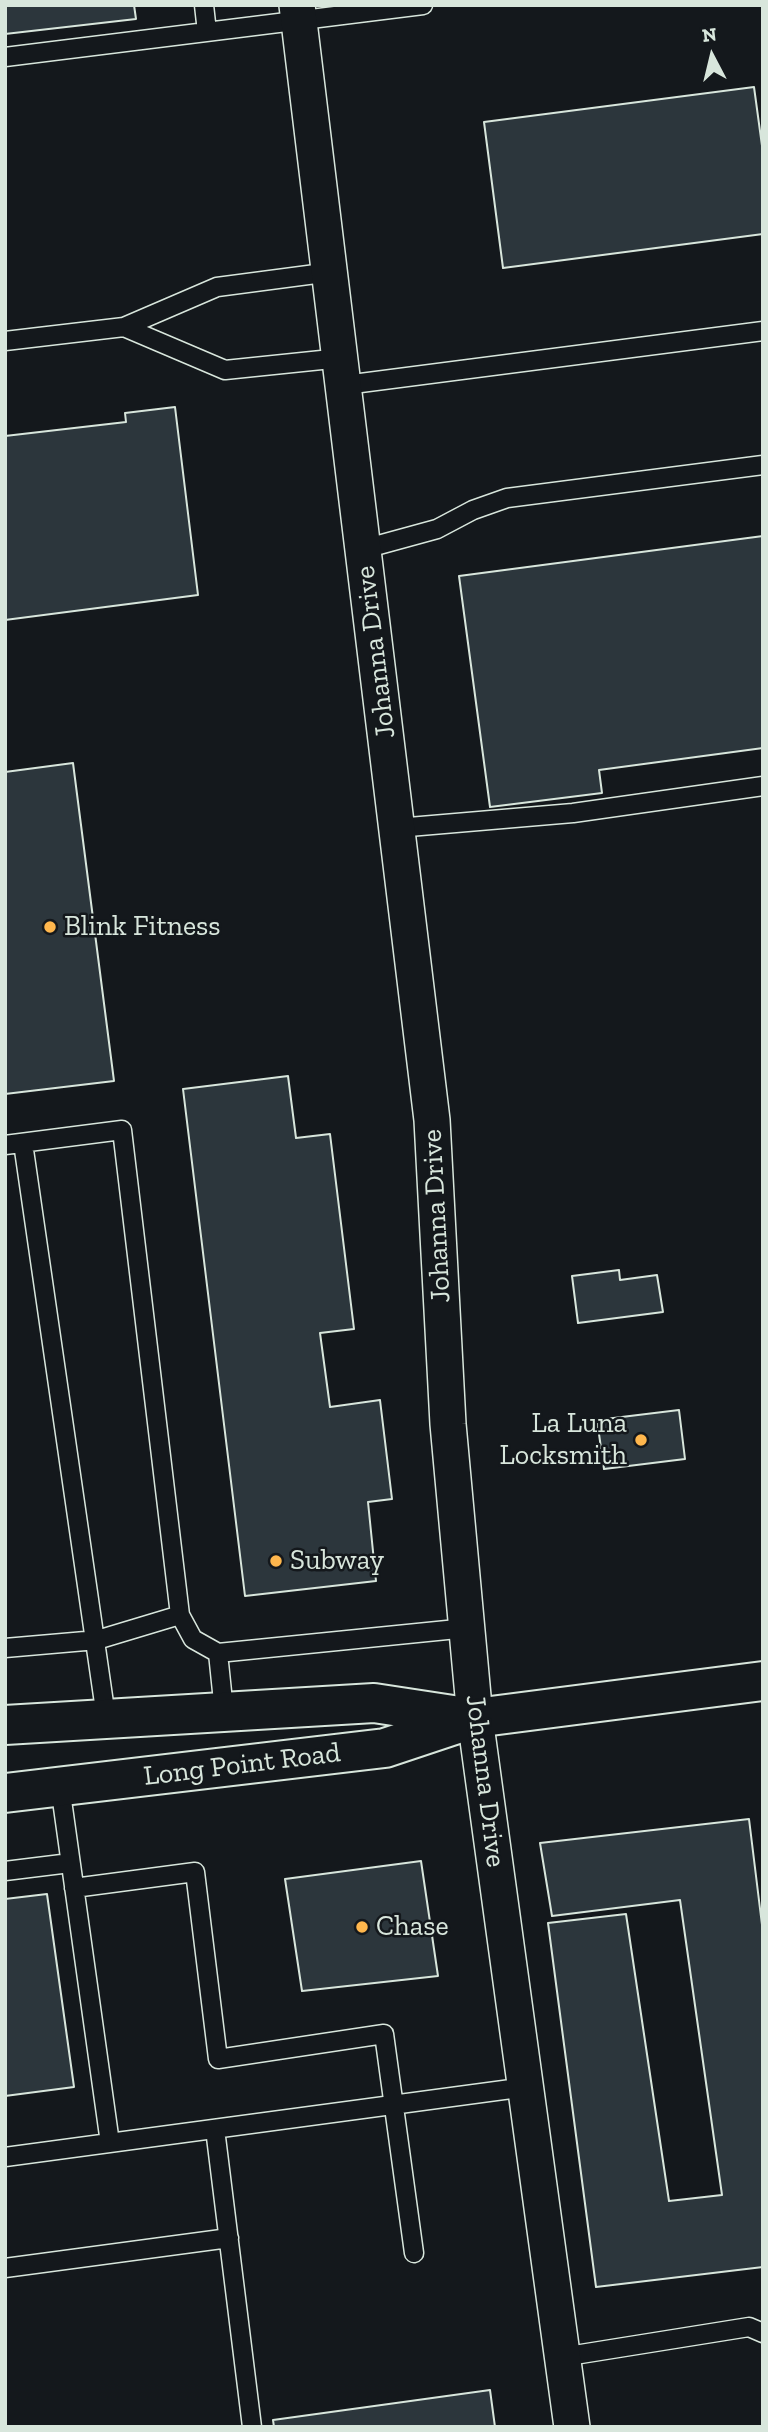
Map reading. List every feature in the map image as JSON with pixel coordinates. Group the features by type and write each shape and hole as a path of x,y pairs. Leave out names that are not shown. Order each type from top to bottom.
{"main road":[{"name":"Long Point Road","path":"5,1793 385,1748 475,1718 763,1681"},
{"name":"Long Point Road","path":"5,1725 374,1703 475,1718"}],"street":[{"name":"Johanna Drive","path":"298,13 432,1120 448,1424 475,1718 572,2427"}],"lane":[{"path":"204,5 207,32"},
{"path":"5,57 207,32 298,13 423,5"},
{"path":"5,341 124,327 217,287 331,272"},
{"path":"124,327 225,370 343,372 763,331"},
{"path":"364,549 437,529 472,510 506,498 763,465"},
{"path":"397,828 431,823 549,816 763,786"},
{"path":"106,1717 96,1640 14,1144 122,1130 180,1615 193,1639 218,1653 467,1628"},
{"path":"5,1648 96,1640 180,1615"},
{"path":"218,1653 224,1711"},
{"path":"60,1786 110,2143"},
{"path":"5,1871 70,1863"},
{"path":"74,1888 195,1872 218,2059 384,2034 414,2253"},
{"path":"5,2157 526,2087"},
{"path":"215,2129 252,2427"},
{"path":"5,2268 229,2238"},
{"path":"562,2357 749,2327 763,2333"}],"building":[{"path":"5,5 134,5 136,19 5,34"},
{"path":"754,87 763,153 763,234 503,268 484,122"},
{"path":"175,407 198,595 5,620 5,436 126,422 125,413"},
{"path":"763,536 763,748 599,770 602,793 490,807 459,576"},
{"name":"Blink Fitness","path":"73,763 114,1081 5,1094 5,772"},
{"path":"288,1076 296,1138 330,1134 354,1329 320,1333 330,1407 380,1400 392,1499 368,1502 376,1581 245,1596 183,1089"},
{"path":"619,1270 620,1280 657,1275 663,1312 578,1323 572,1276"},
{"name":"La Luna Locksmith","path":"679,1410 685,1459 604,1469 597,1420"},
{"path":"749,1819 763,1933 763,2267 596,2287 548,1923 626,1914 669,2201 722,2195 680,1900 552,1916 540,1843"},
{"name":"Chase","path":"421,1861 438,1976 302,1991 285,1879"},
{"path":"47,1894 74,2087 5,2096 5,1899"},
{"path":"490,2390 495,2427 274,2427 273,2420"}],"place":[{"name":"Blink Fitness","path":"50,927"},
{"name":"La Luna Locksmith","path":"641,1440"},
{"name":"Subway","path":"276,1561"},
{"name":"Chase","path":"362,1927"}]}
